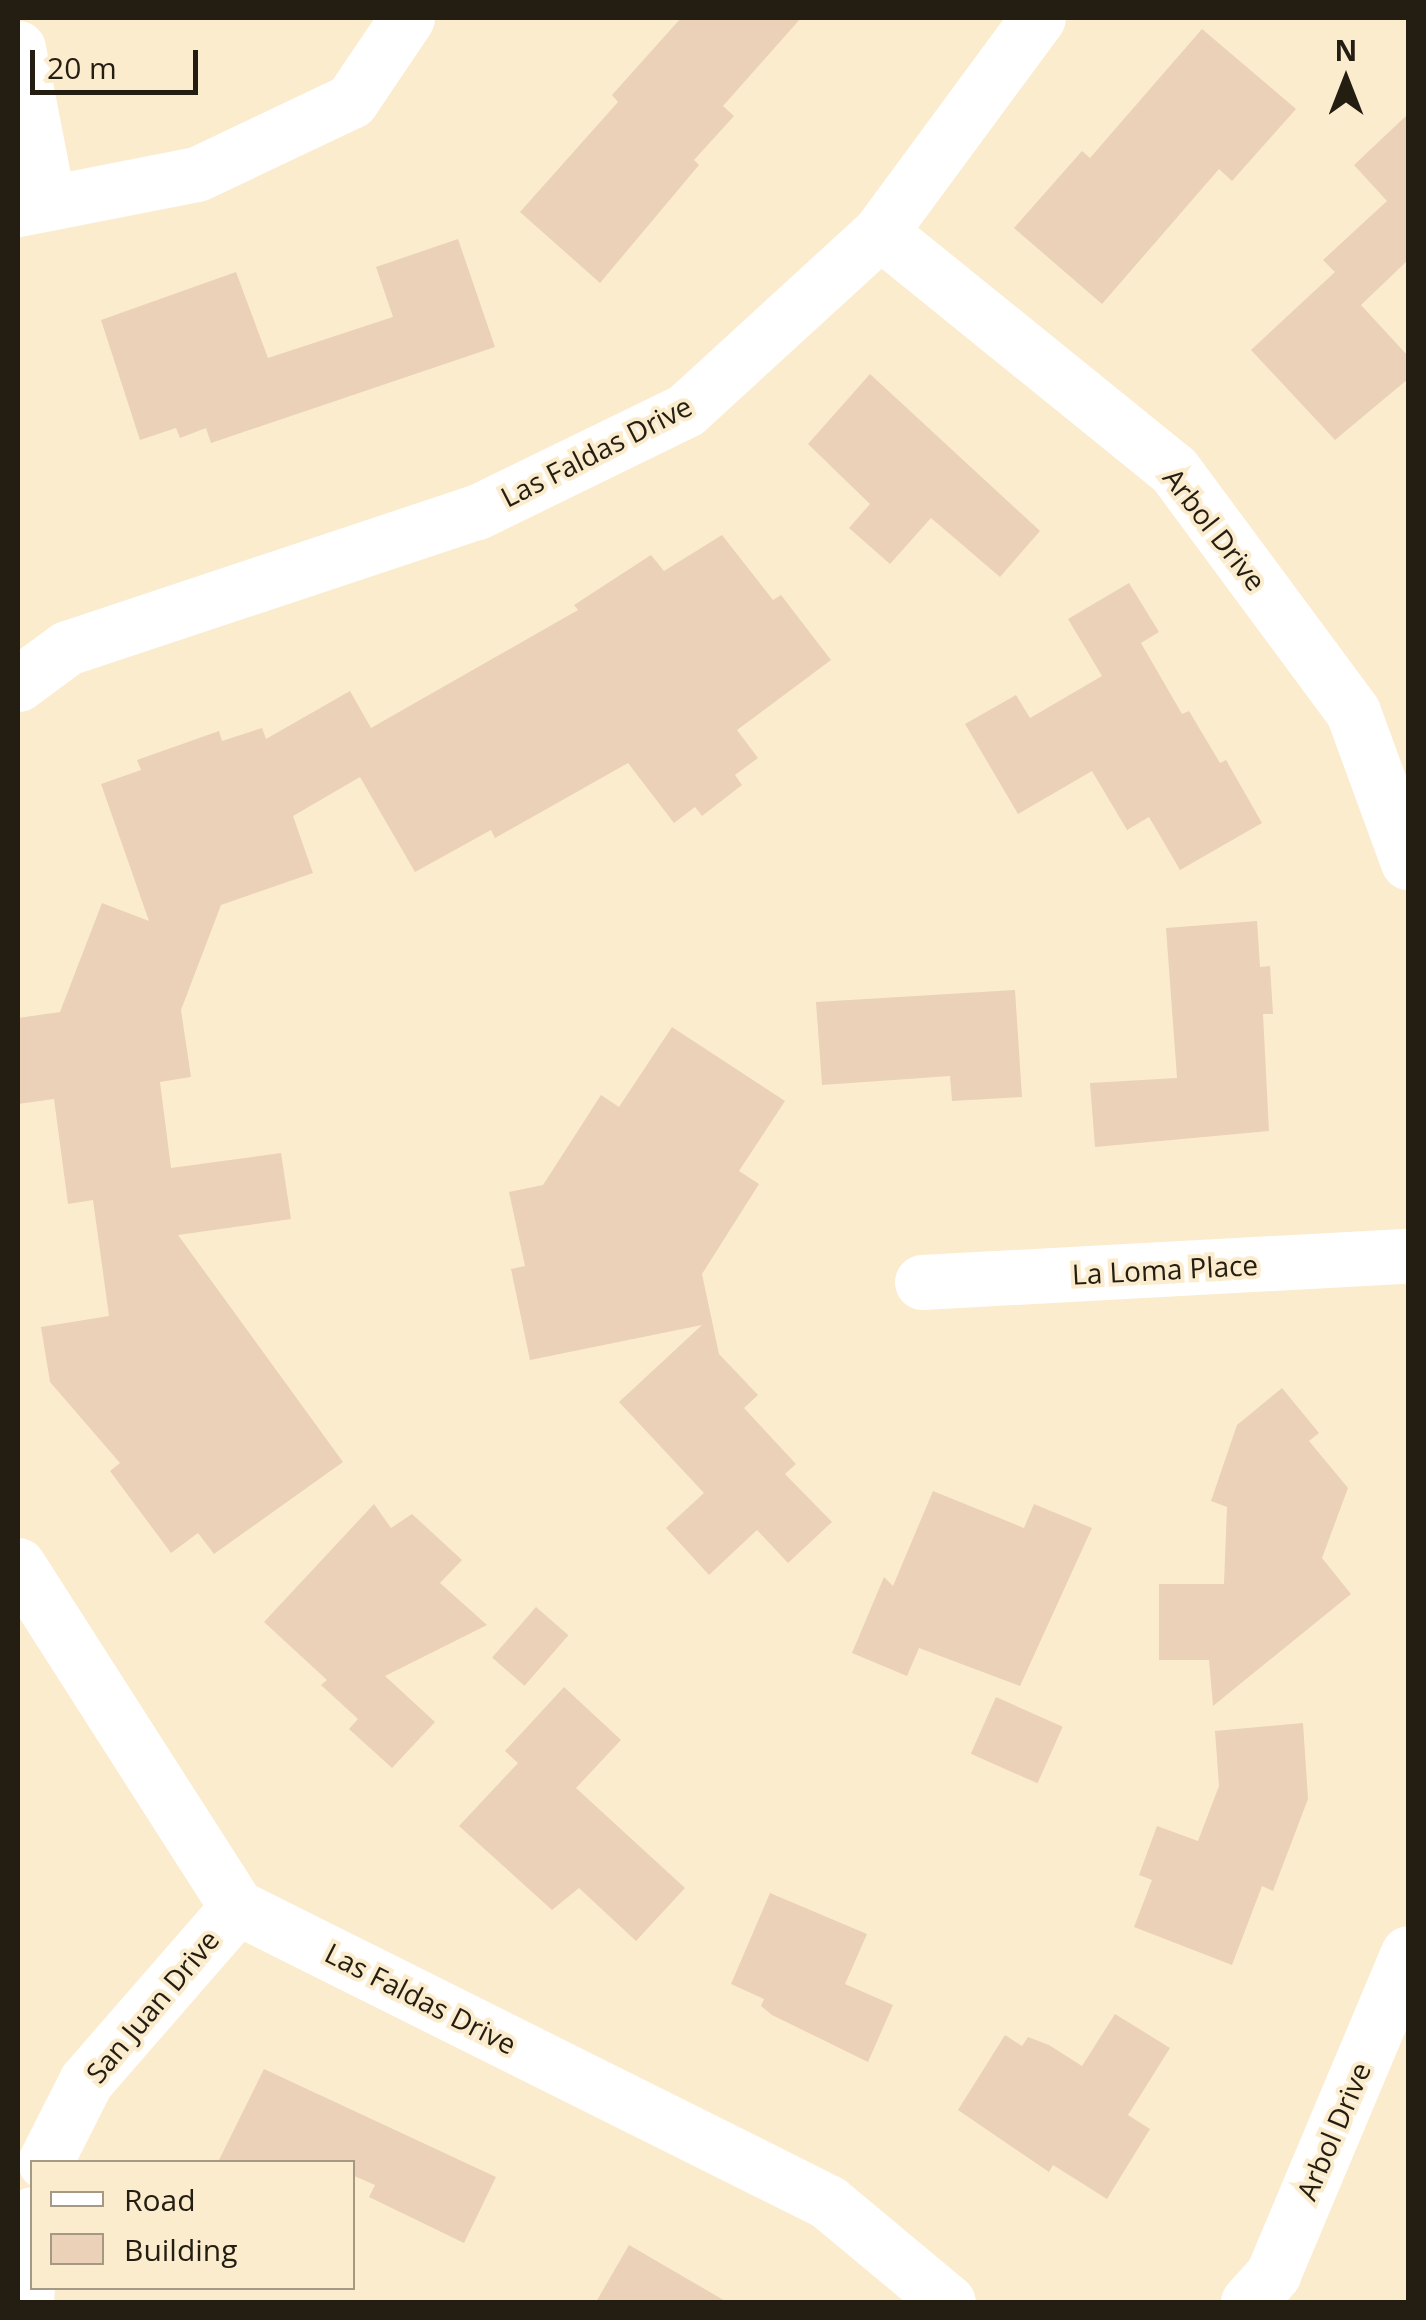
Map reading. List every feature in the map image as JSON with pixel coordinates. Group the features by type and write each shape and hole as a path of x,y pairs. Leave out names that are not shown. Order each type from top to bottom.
{"street":[{"path":"18,48 33,206 197,174 351,101 407,18"},
{"name":"Las Faldas Drive","path":"18,684 67,648 477,512 686,410 880,232 1038,18"},
{"name":"Arbol Drive","path":"880,232 1174,470 1353,712 1408,862"},
{"name":"La Loma Place","path":"922,1282 1408,1256"},
{"path":"18,1564 237,1907"},
{"name":"Las Faldas Drive","path":"237,1907 828,2202 948,2302"},
{"name":"San Juan Drive","path":"46,2160 86,2081 237,1907"},
{"name":"Arbol Drive","path":"1248,2302 1273,2274 1408,1953"},
{"path":"26,2302 30,2243"}],"building":[{"path":"681,18 801,18 723,106 734,116 694,160 699,165 600,283 520,212 618,102 612,95"},
{"path":"1202,29 1296,109 1232,181 1219,169 1102,304 1014,228 1082,151 1090,158"},
{"path":"1408,114 1408,260 1361,305 1408,356 1408,379 1335,440 1251,350 1335,272 1323,260 1387,201 1354,165"},
{"path":"458,239 495,347 211,443 206,428 180,438 176,428 140,440 101,320 236,272 268,358 393,317 376,267"},
{"path":"870,374 1040,531 1000,577 931,518 890,564 849,528 870,504 808,444"},
{"path":"722,535 773,600 781,595 831,660 737,730 758,758 735,775 742,785 702,816 695,807 674,823 628,763 495,838 491,830 415,872 360,777 293,816 313,873 221,905 181,1010 191,1077 160,1082 171,1168 281,1153 291,1219 178,1235 343,1462 214,1554 198,1533 171,1553 110,1471 120,1463 50,1382 41,1327 109,1316 93,1200 68,1204 54,1099 18,1104 18,1018 60,1012 102,903 149,921 101,784 141,770 137,760 219,731 222,741 262,728 266,739 350,691 371,728 578,610 574,605 651,555 664,571"},
{"path":"1129,583 1159,632 1141,643 1182,714 1189,711 1220,763 1226,760 1262,823 1180,870 1149,817 1127,830 1092,771 1018,814 965,724 1016,695 1030,718 1102,676 1068,619"},
{"path":"1257,921 1260,967 1270,966 1273,1014 1263,1014 1269,1131 1095,1147 1090,1083 1177,1078 1166,928"},
{"path":"1015,990 1022,1097 952,1101 950,1076 822,1085 816,1002"},
{"path":"672,1027 785,1101 739,1171 759,1184 702,1274 719,1354 758,1395 744,1408 796,1464 785,1474 832,1522 788,1563 757,1530 709,1575 666,1528 704,1493 619,1402 702,1325 530,1360 511,1269 525,1266 509,1192 543,1185 601,1095 619,1107"},
{"path":"1282,1388 1319,1433 1309,1441 1348,1488 1322,1558 1351,1594 1213,1706 1209,1660 1159,1660 1159,1584 1224,1584 1227,1507 1211,1501 1237,1425"},
{"path":"933,1491 1024,1528 1034,1504 1092,1528 1020,1686 919,1648 907,1676 852,1653 884,1577 893,1586"},
{"path":"374,1504 391,1528 412,1514 462,1560 440,1583 487,1625 385,1676 435,1722 392,1768 349,1729 358,1719 321,1685 327,1680 264,1622"},
{"path":"536,1607 568,1635 524,1686 492,1658"},
{"path":"564,1687 621,1740 576,1788 685,1888 636,1941 579,1888 552,1910 459,1826 518,1763 505,1751"},
{"path":"996,1697 1063,1727 1037,1783 971,1754"},
{"path":"1303,1723 1308,1799 1273,1891 1262,1886 1232,1965 1134,1927 1152,1880 1139,1875 1157,1826 1198,1841 1219,1786 1215,1731"},
{"path":"770,1893 867,1934 845,1984 893,2005 868,2062 772,2015 761,2006 764,1999 731,1984"},
{"path":"1115,2014 1170,2048 1128,2115 1150,2129 1107,2199 1053,2165 1049,2172 958,2110 1005,2035 1022,2046 1028,2037 1049,2045 1082,2066"},
{"path":"264,2069 496,2177 464,2243 369,2197 375,2185 355,2176 355,2160 219,2160"},
{"path":"629,2245 727,2302 596,2302"}]}
